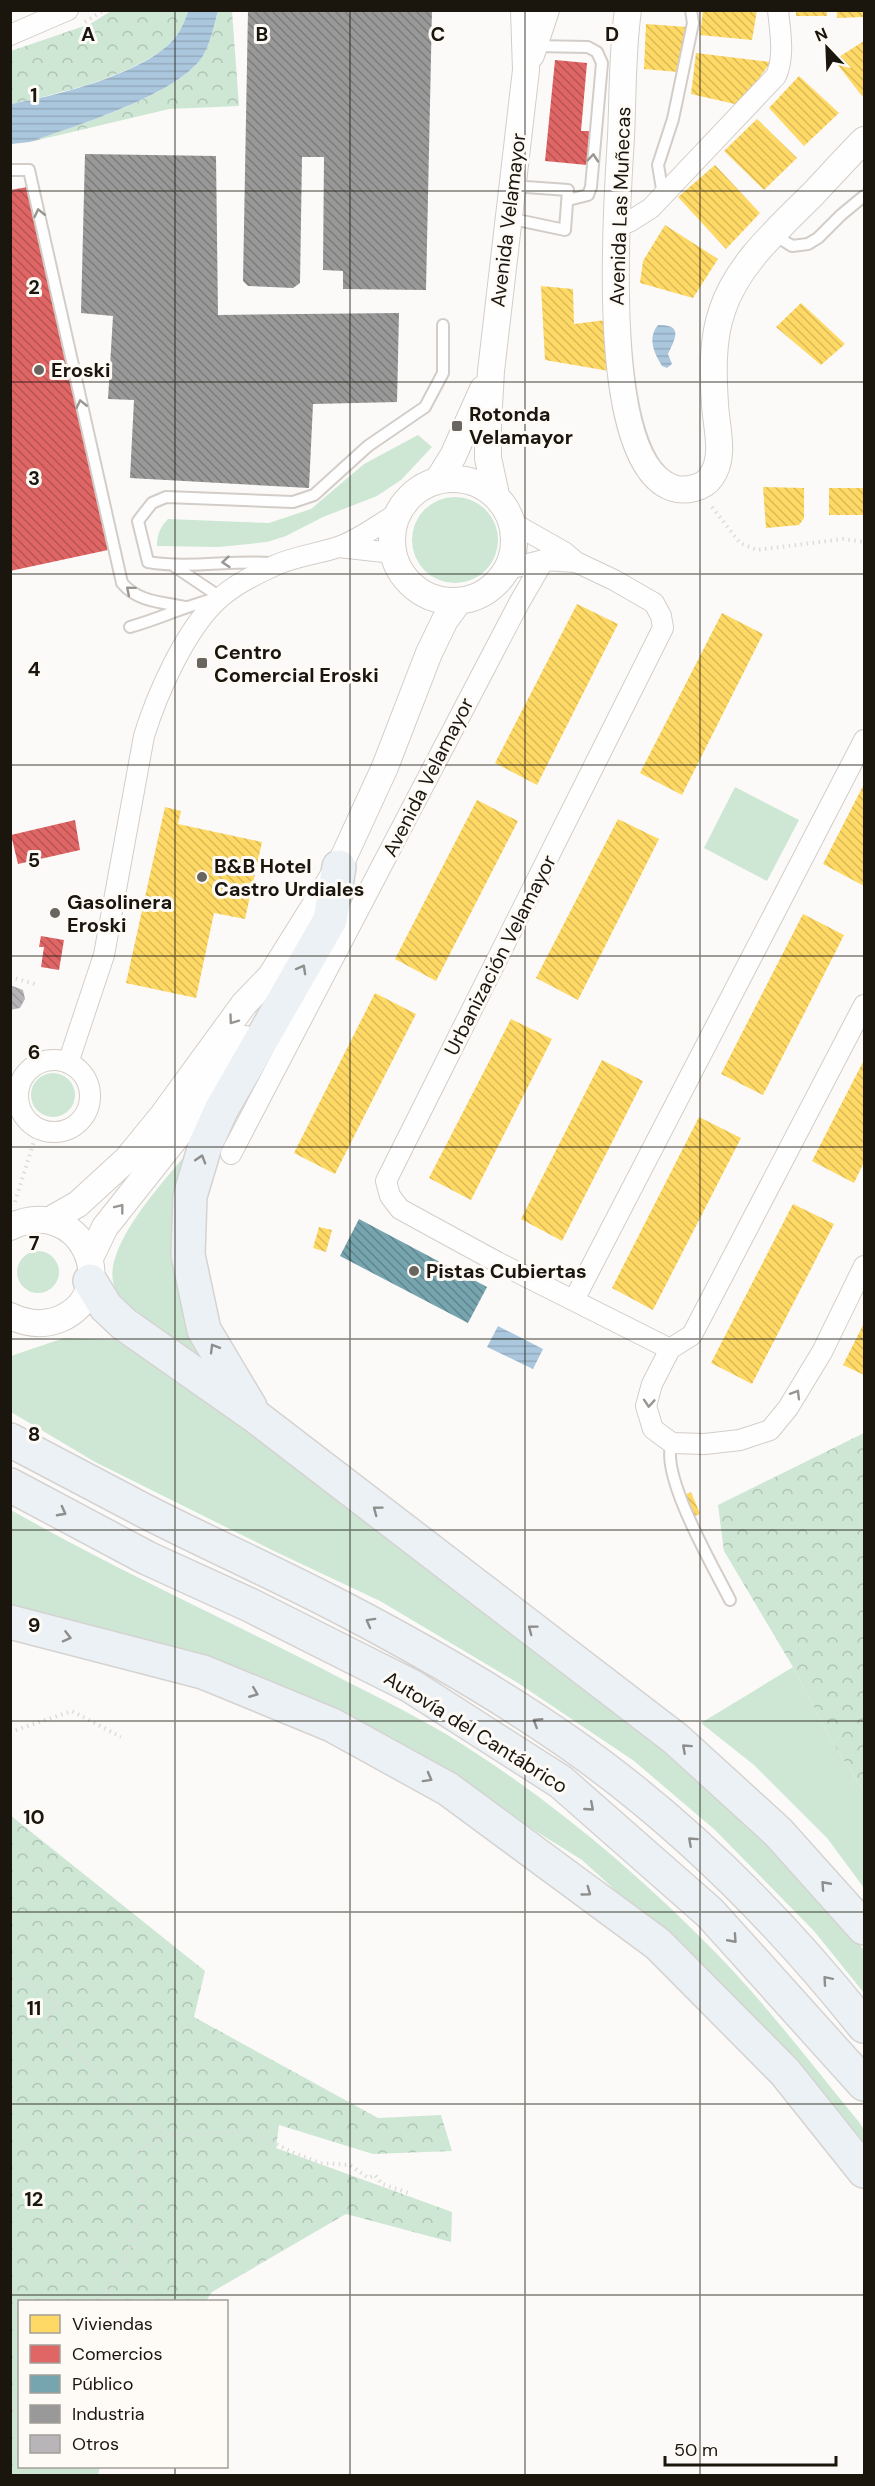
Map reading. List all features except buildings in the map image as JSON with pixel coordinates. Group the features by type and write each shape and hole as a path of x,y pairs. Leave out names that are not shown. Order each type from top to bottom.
{"highway":[{"path":"255,1416 204,1330 188,1255 190,1196 205,1146 221,1110 330,920 339,867"},
{"path":"90,1270 106,1307 124,1324 255,1416 676,1739 778,1832 864,1928"},
{"name":"Autovía del Cantábrico","path":"10,1440 141,1509 347,1610 483,1688 566,1740 657,1810 725,1870 780,1927 864,2026"},
{"name":"Autovía del Cantábrico","path":"10,1485 147,1558 252,1606 411,1686 561,1782 710,1913 864,2084"},
{"path":"10,1622 202,1672 332,1725 448,1789 658,1944 785,2072 864,2171"}],"street":[{"path":"10,35 68,10"},
{"path":"524,10 526,70"},
{"path":"526,70 546,10"},
{"name":"Avenida Las Muñecas","path":"628,10 614,254 620,354 628,412 636,444 646,468 656,478 676,490 697,487"},
{"path":"616,225 629,222 651,208 776,76 780,68 778,10"},
{"name":"Avenida Velamayor","path":"496,495 488,458 491,371 526,70"},
{"path":"697,487 711,478 719,454 714,379 715,352 722,312 738,279 773,234 864,140"},
{"name":"Avenida Velamayor","path":"438,480 466,429 491,371"},
{"path":"459,478 479,483 496,495 506,507 513,523 514,554 508,569 488,591 474,598 446,601 421,592 403,576 393,553 393,526 398,513 414,492 438,480 459,478"},
{"path":"68,1063 104,955 144,736 151,713 192,632 220,597 243,582 278,564 339,547 398,513"},
{"name":"Urbanización Velamayor","path":"513,523 564,552 576,562 654,603 661,616 663,628 386,1181 390,1196 400,1209 497,1262 670,1349"},
{"path":"339,547 393,553"},
{"name":"Avenida Velamayor","path":"231,1154 519,603 544,560"},
{"name":"Urbanización Velamayor","path":"508,569 544,560 576,562"},
{"name":"Avenida Velamayor","path":"421,592 428,621 429,653"},
{"name":"Avenida Velamayor","path":"50,1220 78,1204 127,1159 163,1115 244,1004 271,976 339,867 385,767 429,653 445,620 459,601"},
{"path":"574,1300 864,740"},
{"name":"Avenida Velamayor","path":"15,1322 37,1324 52,1322 66,1316 86,1295 90,1270 105,1227 200,1107 263,1013 271,976"},
{"path":"864,1005 692,1335 670,1349 652,1384 646,1406 653,1429 672,1443 705,1444 740,1440 770,1430 788,1408 822,1352 864,1266"},
{"path":"56,1060 68,1063 86,1078 90,1089 90,1101 86,1113 70,1129 46,1132 38,1128 26,1120 20,1110 17,1098 24,1075 33,1066 44,1061 56,1060"},
{"path":"12,1217 22,1221 50,1220 64,1225 84,1244 90,1270"}],"lane":[{"path":"663,195 658,165 673,119 693,23 691,10"},
{"path":"534,46 588,47 597,52 602,63 591,188 588,195 568,200"},
{"path":"10,170 29,170 122,583 140,598 185,607"},
{"path":"507,218 565,230 568,189 512,186"},
{"path":"773,234 792,246 808,244 818,238 864,196"},
{"path":"278,564 239,561 174,566 148,562 138,520 152,503 166,497 293,502 314,495 368,446 425,407 443,374 443,326"},
{"path":"174,566 220,597"},
{"path":"130,627 166,617 185,607 220,597"},
{"path":"672,1443 668,1453 677,1488 695,1533 730,1600"}],"path":[{"path":"697,487 740,543 757,550 843,539 864,542"},
{"path":"11,977 34,984"},
{"path":"12,1217 38,1128"},
{"path":"10,1732 72,1711 121,1737"},
{"path":"10,1981 29,1985 59,2005 47,2020 123,2101 168,2135"},
{"path":"104,2300 137,2230 143,2200 135,2168 138,2154 152,2141 168,2135 250,2130 292,2152 320,2163 350,2165 368,2178 375,2175 382,2184 409,2193"}],"green space":[{"path":"111,11 189,11 179,32 166,46 148,59 102,80 11,104 11,51 90,24"},
{"path":"218,11 232,11 239,106 169,109 30,142 99,118 150,96 173,83 191,69 204,54"},
{"path":"418,435 432,447 401,480 377,496 323,517 286,536 267,542 219,547 157,546 160,531 168,519 269,523 311,509 364,464"},
{"path":"455,497 472,500 486,509 495,523 498,540 495,557 486,571 472,580 455,583 438,580 424,571 415,557 412,540 415,523 424,509 438,500"},
{"path":"735,787 799,820 767,881 704,848"},
{"path":"53,1073 62,1074 69,1079 74,1086 74,1104 69,1111 62,1116 53,1117 44,1116 37,1111 32,1104 31,1095 32,1086 37,1079 44,1074"},
{"path":"193,1146 211,1369 138,1320 141,1314 119,1296 112,1276 115,1257 137,1216"},
{"path":"38,1251 53,1257 59,1272 53,1287 38,1293 23,1287 17,1272 23,1257"},
{"path":"64,1338 115,1340 202,1390 558,1655 780,1851 864,1950 864,1993 814,1931 715,1830 634,1761 518,1683 380,1601 95,1462 11,1412 11,1356"},
{"path":"864,1433 864,1792 831,1740 793,1667 724,1551 718,1505"},
{"path":"11,1510 125,1571 430,1725 483,1757 553,1808 653,1892 715,1952 753,1993 859,2122 864,2130 864,2160 706,1973 582,1860 411,1753 11,1612"},
{"path":"793,1667 831,1740 864,1792 864,1888 827,1838 754,1765 701,1723"},
{"path":"10,1815 205,1971 194,2017 378,2118 441,2115 452,2151 373,2154 279,2125 276,2148 452,2212 451,2242 346,2214 212,2292 207,2300 18,2300 18,2468 100,2468 98,2475 11,2475"}],"water":[{"path":"189,10 218,11 204,54 192,69 151,95 99,118 30,142 11,144 11,104 102,80 149,59 167,46 179,32"},
{"path":"658,325 672,327 675,334 668,354 672,364 667,368 662,366 653,346 653,335"},
{"path":"498,1326 543,1349 533,1369 487,1347"}],"place":[{"name":"Eroski","path":"39,370"},
{"name":"Rotonda Velamayor","path":"457,426"},
{"name":"Centro Comercial Eroski","path":"202,663"},
{"name":"B&B Hotel Castro Urdiales","path":"202,877"},
{"name":"Gasolinera Eroski","path":"55,913"},
{"name":"Pistas Cubiertas","path":"414,1271"}]}
